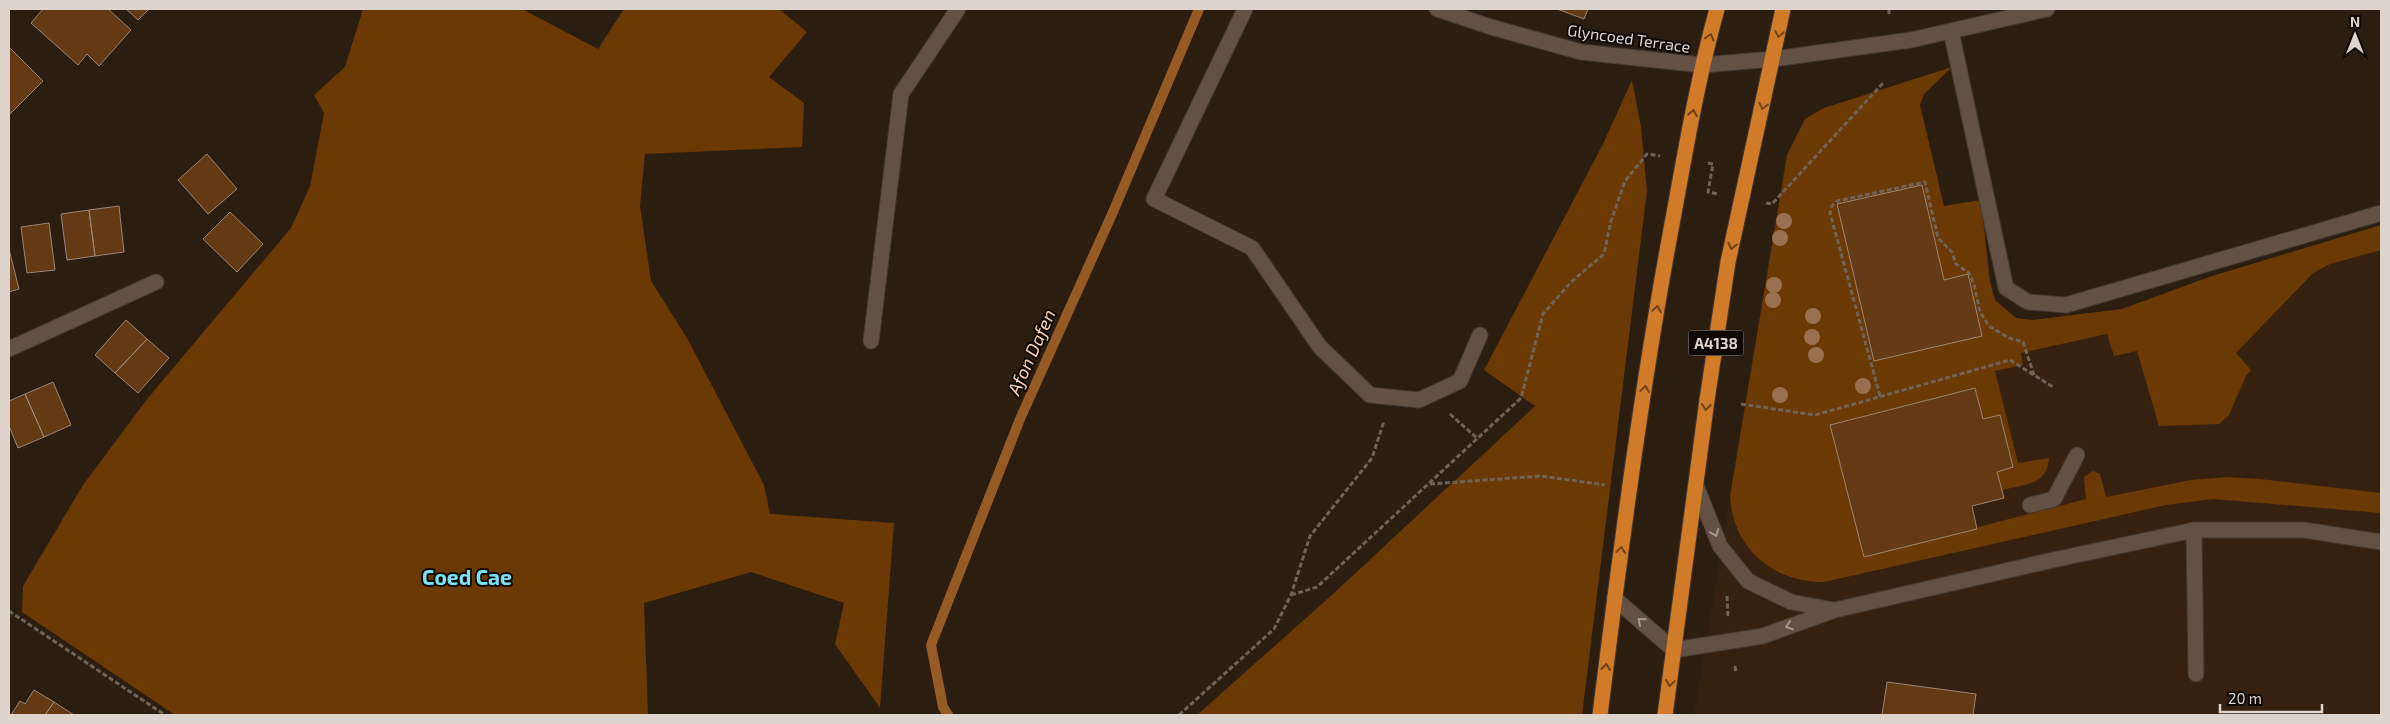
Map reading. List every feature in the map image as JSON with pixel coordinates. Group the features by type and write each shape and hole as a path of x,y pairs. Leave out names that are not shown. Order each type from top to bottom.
{"highway":[{"path":"1600,715 1614,598 1664,265 1702,65 1717,9"},
{"name":"A4138","path":"1665,715 1697,488 1707,400 1728,262 1774,59 1783,9"}],"street":[{"path":"871,341 901,94 958,9"},
{"path":"1245,9 1154,198 1252,248 1320,346 1370,395 1419,400 1460,381 1480,335"},
{"name":"Glyncoed Terrace","path":"1438,9 1491,27 1581,52 1702,65 1774,59 1910,40 2047,9"},
{"path":"1951,31 2006,288 2028,302 2066,305 2381,213"},
{"path":"9,349 156,282"},
{"path":"2030,505 2054,499 2077,455"},
{"path":"1697,488 1720,546 1748,581 1791,602 1836,610"},
{"path":"1614,598 1674,650 1763,636 1836,610 2194,530 2304,530 2381,542"},
{"path":"2194,530 2196,674"}],"path":[{"path":"1889,9 1889,16"},
{"path":"1772,204 1883,83"},
{"path":"1291,595 1317,588 1521,398 1543,314 1572,282 1604,254 1611,221 1625,181 1646,154 1684,160"},
{"path":"1880,396 1830,213 1836,201 1925,182 1938,238 1952,252 1956,264 1969,273 1974,284 1980,312 1989,326 2009,338 2023,342 2034,375"},
{"path":"1741,404 1815,414 2010,360 2053,387"},
{"path":"1179,715 1274,630 1291,595 1310,536 1372,458 1385,419 1370,395"},
{"path":"1455,418 1478,439"},
{"path":"1429,484 1542,476 1630,489"},
{"path":"1736,672 1730,641 1726,589 1740,570"},
{"path":"9,611 165,715"}],"shaded area":[{"path":"363,9 522,9 598,49 624,9 779,9 807,32 769,77 804,103 802,147 645,154 640,206 651,281 687,338 764,485 770,514 894,523 880,708 835,644 844,603 751,572 644,603 648,715 175,715 22,612 23,586 83,485 148,398 291,228 310,186 324,113 314,95 345,67"},
{"path":"1952,67 1924,94 1920,106 1944,206 1981,200 1990,282 1995,300 2016,318 2033,320 2122,309 2381,225 2381,715 1694,715 1787,155 1808,116 1824,108"},
{"path":"1952,67 1924,94 1920,105 1944,206 1981,200 1990,282 1995,300 2016,318 2033,320 2122,309 2209,277 2381,225 2381,250 2330,264 2313,273 2236,353 2251,370 2246,376 2229,415 2219,424 2159,426 2137,351 2114,356 2107,334 2021,353 2023,365 1995,371 2018,463 2049,458 2044,474 2039,479 2026,485 2002,490 1997,472 2013,467 2000,415 1983,419 1975,388 1830,425 1864,557 2086,499 2084,477 2093,471 2100,474 2106,497 2191,480 2227,477 2381,493 2381,513 2213,499 2166,505 1824,582 1788,576 1773,569 1759,559 1748,547 1739,532 1733,515 1730,496 1787,155 1805,119 1824,108"},
{"path":"1632,80 1641,127 1647,191 1582,715 1197,715 1333,594 1535,406 1484,370 1603,144"}],"building":[{"path":"43,9 108,9 131,30 99,66 87,54 78,65 31,23"},
{"path":"126,9 149,9 138,20"},
{"path":"1557,9 1588,9 1584,19"},
{"path":"9,47 43,81 9,115"},
{"path":"207,154 237,189 208,214 178,180"},
{"path":"1922,185 1944,280 1968,274 1982,336 1874,361 1837,204"},
{"path":"119,206 124,252 95,256 89,210"},
{"path":"89,210 95,256 67,260 61,214"},
{"path":"230,212 263,244 237,272 203,239"},
{"path":"49,223 55,270 27,273 21,227"},
{"path":"9,249 19,289 9,292"},
{"path":"126,320 147,339 115,373 95,355"},
{"path":"147,339 169,358 138,393 115,373"},
{"path":"53,382 71,425 44,437 25,394"},
{"path":"1975,388 1983,419 2000,415 2013,467 1997,472 2004,498 1972,506 1977,529 1864,557 1830,425"},
{"path":"25,394 44,437 18,448 9,426 9,401"},
{"path":"1887,682 1976,694 1973,715 1882,715"},
{"path":"34,690 54,702 45,715 11,715 20,701 25,704"},
{"path":"54,702 74,715 45,715"}],"waterway":[{"name":"Afon Dafen","path":"948,715 943,707 931,645 1020,419 1113,212 1199,9"}],"district":[{"name":"Coed Cae","path":"467,576"}]}
